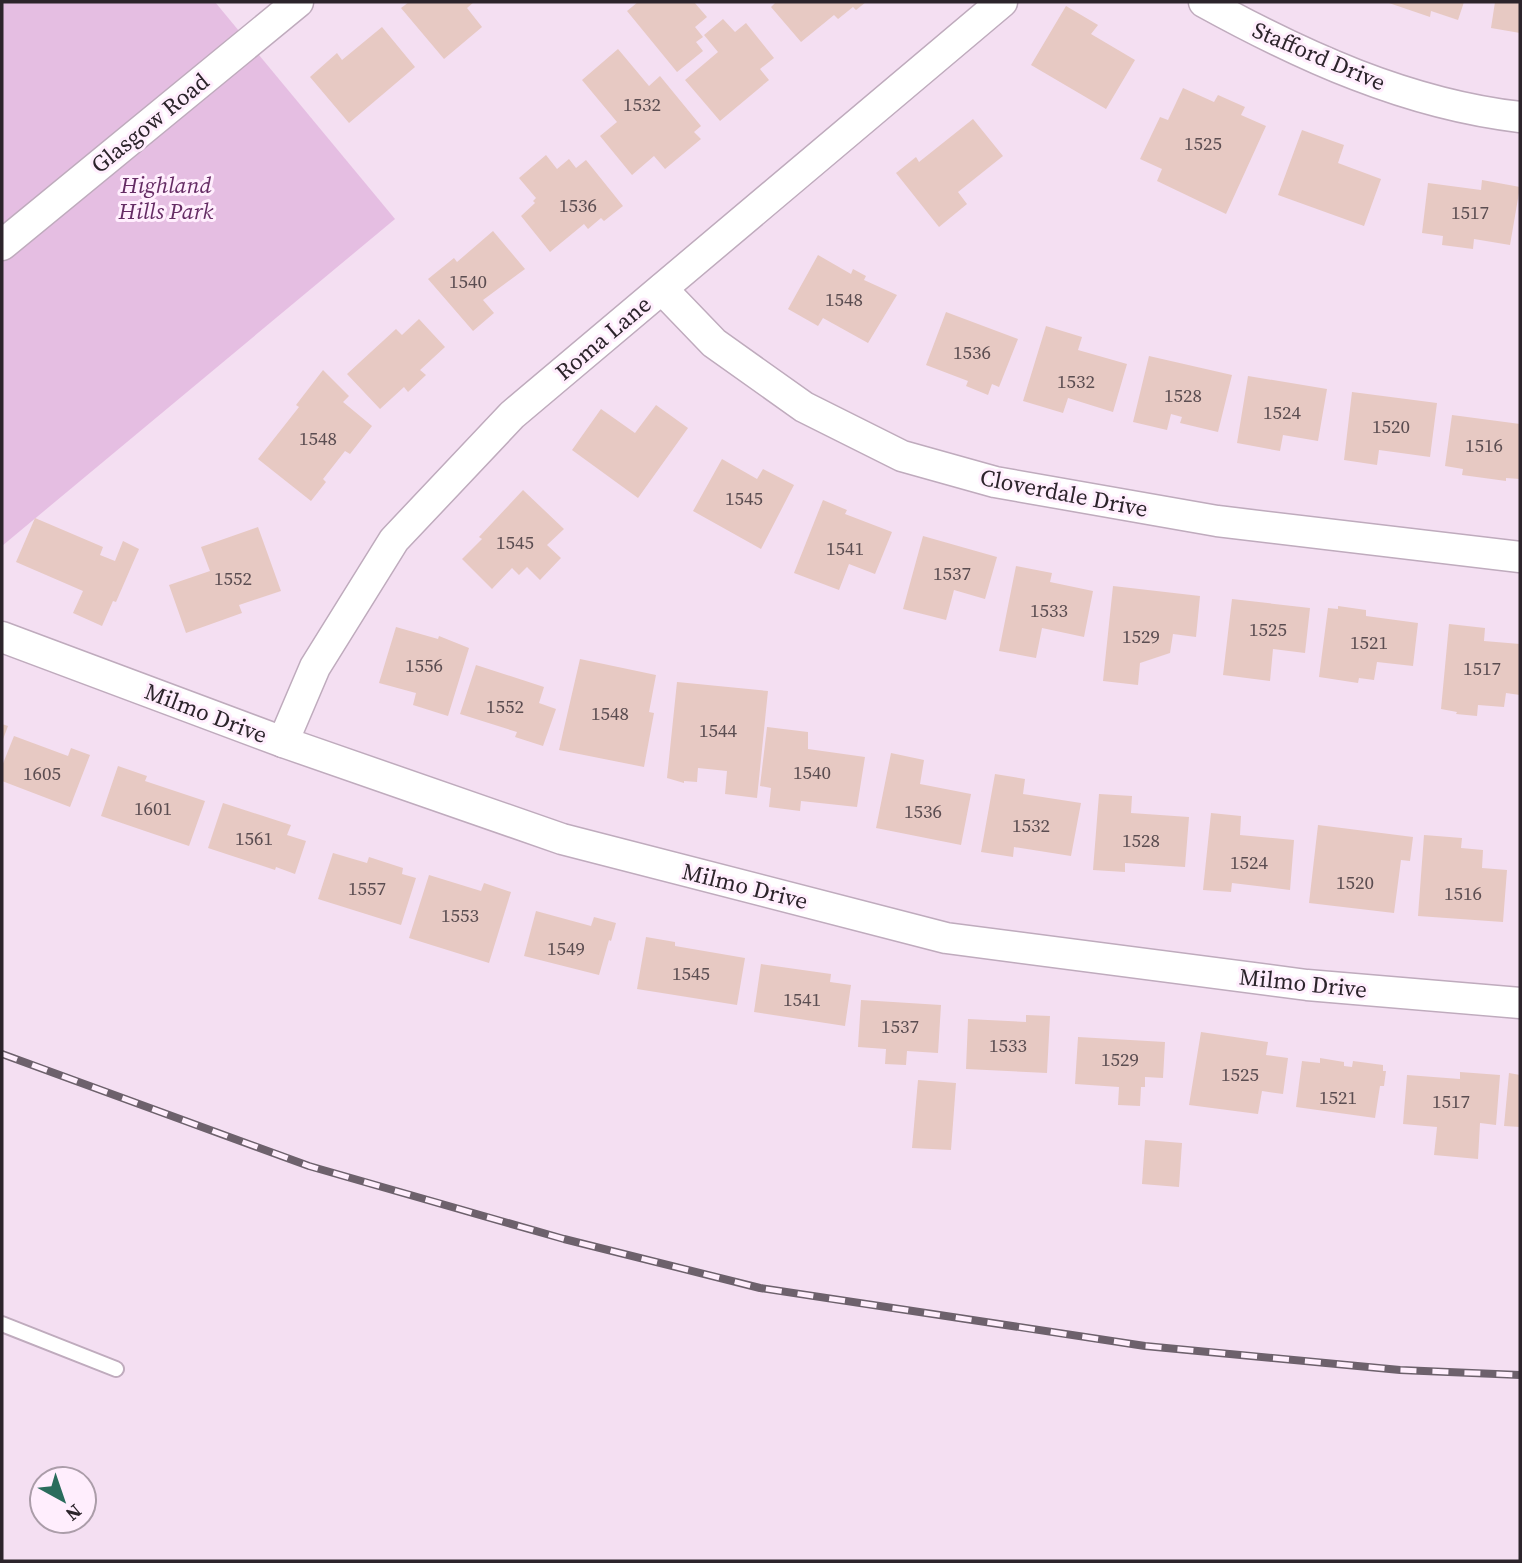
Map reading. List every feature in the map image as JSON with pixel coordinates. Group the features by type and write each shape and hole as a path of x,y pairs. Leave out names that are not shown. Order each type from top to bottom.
{"street":[{"name":"Glasgow Road","path":"2,245 298,2"},
{"name":"Roma Lane","path":"283,742 315,667 394,540 512,415 1002,2"},
{"name":"Stafford Drive","path":"1204,2 1260,33 1361,79 1482,112 1520,117"},
{"name":"Cloverdale Drive","path":"662,289 714,343 793,399 902,456 995,482 1217,521 1520,557"},
{"name":"Milmo Drive","path":"2,636 283,742 562,839 946,938 1307,985 1520,1003"}],"lane":[{"path":"2,1324 116,1369"}],"green space":[{"name":"Highland Hills Park","path":"2,2 215,2 395,219 2,546"}],"building":[{"path":"409,2 474,2 467,8 482,27 444,59 401,8"},
{"path":"638,2 694,2 707,17 695,27 703,37 696,42 703,51 677,72 627,11"},
{"path":"776,2 866,2 856,10 853,7 838,19 834,15 801,42 771,7"},
{"path":"1386,2 1464,2 1458,20 1431,11 1430,17"},
{"path":"1495,2 1520,2 1520,33 1491,28"},
{"path":"1066,6 1098,25 1091,34 1135,60 1106,109 1031,65"},
{"path":"723,19 735,32 746,23 774,58 760,69 769,80 720,121 685,80 718,52 704,35"},
{"path":"382,27 415,67 349,123 310,77 337,53 342,60"},
{"path":"618,49 649,86 660,76 701,126 694,132 701,139 665,169 654,156 632,175 600,136 617,122 582,80"},
{"path":"1183,88 1214,102 1218,95 1245,107 1241,115 1266,126 1226,214 1157,181 1162,169 1140,159 1160,117 1168,120"},
{"path":"973,119 1003,156 958,192 967,204 939,227 896,173 916,157 919,162"},
{"path":"1302,130 1344,145 1338,163 1381,179 1364,226 1278,195"},
{"path":"546,155 557,169 569,159 576,168 586,160 623,206 604,221 601,218 588,229 584,224 550,252 521,216 535,203 533,201 536,198 519,178"},
{"path":"1482,180 1520,187 1510,245 1474,239 1473,249 1442,245 1443,236 1422,233 1428,183 1481,190"},
{"path":"493,231 525,269 483,300 494,313 473,331 428,279 454,258 457,262"},
{"path":"818,255 851,274 853,269 866,276 864,280 897,295 868,343 823,318 818,326 788,309"},
{"path":"946,312 1018,339 999,387 992,384 988,395 966,386 968,381 926,365"},
{"path":"419,319 445,347 420,370 426,375 408,392 404,387 380,409 347,374 396,329 402,335"},
{"path":"1046,326 1082,337 1078,350 1127,364 1113,412 1068,398 1063,413 1023,401"},
{"path":"1149,356 1232,375 1218,432 1180,423 1182,417 1171,414 1167,430 1133,422"},
{"path":"323,370 349,396 343,402 372,426 350,454 345,451 323,479 326,482 311,501 258,459 299,407 296,405"},
{"path":"1248,376 1327,389 1318,441 1283,435 1280,451 1237,443"},
{"path":"1352,392 1437,403 1430,457 1379,450 1377,465 1344,460"},
{"path":"656,405 688,428 638,498 572,450 601,409 635,433"},
{"path":"1452,415 1520,424 1520,479 1506,478 1506,481 1462,475 1463,469 1445,466"},
{"path":"722,459 757,479 763,469 794,485 761,549 693,511"},
{"path":"523,490 564,529 547,545 561,558 540,580 527,567 519,575 512,568 492,589 462,559"},
{"path":"823,500 847,510 845,514 892,532 875,574 849,564 839,590 794,573"},
{"path":"35,518 103,547 100,555 115,561 123,541 139,549 116,602 113,601 102,626 73,613 83,591 16,562"},
{"path":"258,527 281,591 239,605 242,613 186,633 169,585 210,571 201,547"},
{"path":"923,536 997,557 985,599 954,590 946,620 903,609"},
{"path":"1016,566 1052,573 1050,582 1093,591 1084,637 1042,628 1036,658 999,651"},
{"path":"1113,586 1200,596 1196,637 1173,634 1170,653 1140,663 1138,685 1103,681"},
{"path":"1232,599 1310,608 1305,653 1273,649 1270,681 1223,675"},
{"path":"1338,606 1366,610 1366,616 1418,623 1413,666 1377,662 1374,680 1359,678 1358,683 1319,677 1328,608 1338,609"},
{"path":"1449,624 1485,628 1484,641 1520,644 1520,695 1506,693 1504,707 1478,705 1477,716 1441,709"},
{"path":"396,627 438,639 439,636 469,648 448,716 413,705 416,693 379,683"},
{"path":"580,659 656,675 649,712 654,713 644,767 559,750"},
{"path":"476,665 544,687 539,703 556,709 543,746 515,737 517,732 460,714"},
{"path":"677,682 768,691 757,798 725,794 727,771 698,768 697,782 684,783 667,778"},
{"path":"2,724 8,726 2,742"},
{"path":"767,727 808,732 808,749 865,757 857,807 801,801 800,811 769,807 771,788 760,786"},
{"path":"14,736 68,756 71,748 90,755 70,807 2,781 2,766"},
{"path":"891,753 924,760 920,784 971,794 961,845 876,828"},
{"path":"118,766 147,776 145,781 205,801 189,846 101,816"},
{"path":"995,774 1025,779 1023,794 1081,803 1071,856 1014,847 1013,857 981,852"},
{"path":"1099,794 1132,796 1131,813 1189,817 1185,867 1125,863 1125,872 1093,870"},
{"path":"223,803 291,825 287,835 306,841 295,874 208,848"},
{"path":"1211,813 1241,816 1240,835 1294,840 1290,890 1232,883 1231,892 1203,890"},
{"path":"1318,825 1413,837 1410,861 1401,860 1394,913 1309,903"},
{"path":"1424,835 1462,838 1461,848 1483,850 1482,868 1507,870 1503,922 1418,916"},
{"path":"333,853 367,863 369,857 403,868 402,874 416,878 401,925 318,899"},
{"path":"429,875 481,891 484,883 511,892 489,963 409,938"},
{"path":"536,911 591,926 594,917 616,923 599,975 524,956"},
{"path":"646,937 675,942 675,946 745,958 737,1005 637,989"},
{"path":"761,964 831,974 830,982 851,985 845,1026 754,1012"},
{"path":"861,1000 941,1005 938,1053 907,1051 906,1065 885,1064 886,1049 858,1047"},
{"path":"1026,1015 1050,1016 1047,1073 966,1069 968,1019 1026,1022"},
{"path":"1201,1032 1268,1042 1266,1055 1288,1058 1283,1094 1262,1091 1258,1114 1189,1105"},
{"path":"1078,1037 1165,1042 1163,1078 1145,1077 1145,1087 1141,1087 1140,1106 1118,1105 1119,1087 1075,1084"},
{"path":"1320,1058 1344,1062 1344,1066 1352,1067 1353,1061 1383,1065 1383,1071 1386,1071 1384,1086 1380,1086 1375,1118 1296,1107 1302,1061 1320,1063"},
{"path":"1460,1072 1500,1075 1496,1125 1480,1123 1478,1159 1434,1155 1437,1127 1403,1124 1407,1075 1460,1079"},
{"path":"1509,1073 1520,1075 1520,1127 1504,1126"},
{"path":"918,1080 956,1083 951,1150 912,1148"},
{"path":"1145,1140 1182,1143 1179,1187 1142,1184"}],"railway":[{"path":"2,1054 309,1166 564,1239 760,1288 1145,1346 1400,1370 1520,1375"}]}
